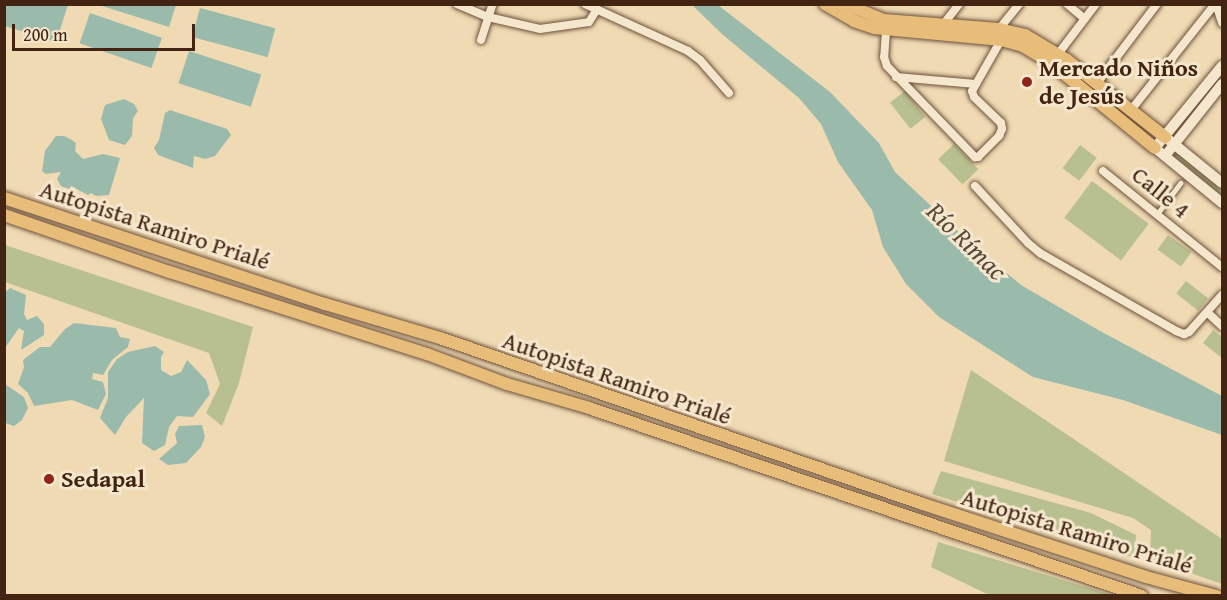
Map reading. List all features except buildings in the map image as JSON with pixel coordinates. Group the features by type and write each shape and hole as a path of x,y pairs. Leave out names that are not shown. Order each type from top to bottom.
{"main road":[{"path":"825,4 854,21 886,31 940,30"},
{"path":"845,4 884,20 940,30 1025,35 1058,54 1097,83 1222,183"},
{"path":"1000,35 1036,53 1222,203"},
{"path":"1160,152 1211,90 1222,66"},
{"path":"1211,90 1222,84"},
{"name":"Autopista Ramiro Prialé","path":"4,198 325,304 440,338 920,503 1146,577 1216,596"},
{"name":"Autopista Ramiro Prialé","path":"4,215 170,272 427,354 507,384 589,408 1142,596"}],"street":[{"path":"457,4 489,17 521,26 552,29 589,22 597,9"},
{"path":"481,40 493,4"},
{"path":"585,4 666,39 700,60 729,93"},
{"path":"940,30 959,4"},
{"path":"886,31 884,61 896,77 975,157 978,157 999,136 1002,129 1001,123 974,98 972,91 1000,35 1019,4"},
{"path":"1067,4 1085,19"},
{"path":"1058,54 1096,4"},
{"path":"1097,83 1157,4"},
{"path":"1216,4 1222,23"},
{"path":"1131,110 1216,4"},
{"path":"896,77 976,84"},
{"name":"Calle 4","path":"1103,171 1222,267"},
{"path":"1157,214 1180,183"},
{"path":"975,186 1040,253 1176,331 1184,334 1189,332 1222,295"},
{"path":"1208,313 1222,326"}],"green space":[{"path":"905,91 925,117 910,129 890,103"},
{"path":"954,144 978,169 962,184 938,159"},
{"path":"1080,145 1097,158 1079,181 1063,168"},
{"path":"1176,152 1222,186 1222,199 1173,157"},
{"path":"1092,181 1149,224 1121,260 1064,218"},
{"path":"1168,235 1191,252 1181,267 1157,250"},
{"path":"5,245 253,327 239,383 222,426 206,413 220,384 209,353 5,282"},
{"path":"1186,281 1208,298 1198,311 1176,294"},
{"path":"1213,330 1222,337 1222,358 1203,343"},
{"path":"971,370 1222,539 1222,584 1150,559 1151,530 1133,518 944,461"},
{"path":"941,471 1091,513 1136,535 1135,558 932,494"},
{"path":"938,542 1112,595 989,595 931,567"}],"water":[{"path":"5,4 68,5 56,42 5,26"},
{"path":"99,5 176,5 169,27"},
{"name":"Río Rímac","path":"692,5 718,5 830,92 879,143 895,172 966,239 1021,285 1100,331 1222,396 1222,435 1123,400 1033,377 939,317 906,284 883,247 872,210 838,162 821,124 799,98 722,34"},
{"path":"200,8 275,28 268,57 192,37"},
{"path":"90,13 162,38 151,68 80,43"},
{"path":"189,51 261,74 251,107 178,83"},
{"path":"124,99 134,104 138,111 133,118 132,136 125,145 109,140 101,119 105,105"},
{"path":"170,110 227,129 231,135 215,156 205,159 194,156 193,168 158,155 154,148 159,140 165,113"},
{"path":"56,136 64,136 76,143 75,151 83,159 103,154 120,158 109,195 96,196 91,193 88,195 71,186 69,189 61,186 57,179 61,172 46,174 42,171 45,151"},
{"path":"10,288 26,295 24,314 27,320 37,316 44,324 44,335 21,350 24,331 19,328 5,348 5,292"},
{"path":"74,323 116,328 120,337 130,339 128,347 112,360 103,375 93,373 92,379 103,382 106,394 98,410 72,400 34,406 28,393 18,384 24,367 23,360 40,347 50,347 65,329"},
{"path":"155,346 164,352 161,357 161,370 171,376 181,372 187,360 206,380 210,394 193,417 177,416 169,427 165,445 154,451 142,443 144,398 126,417 115,435 100,418 108,398 108,372 117,359 128,352"},
{"path":"5,384 24,397 28,408 22,420 14,426 5,423"},
{"path":"202,425 205,437 201,447 186,463 168,465 159,459 177,443 175,434 179,426"}],"place":[{"name":"Mercado Niños de Jesús","path":"1027,82"},
{"name":"Sedapal","path":"49,479"}]}
